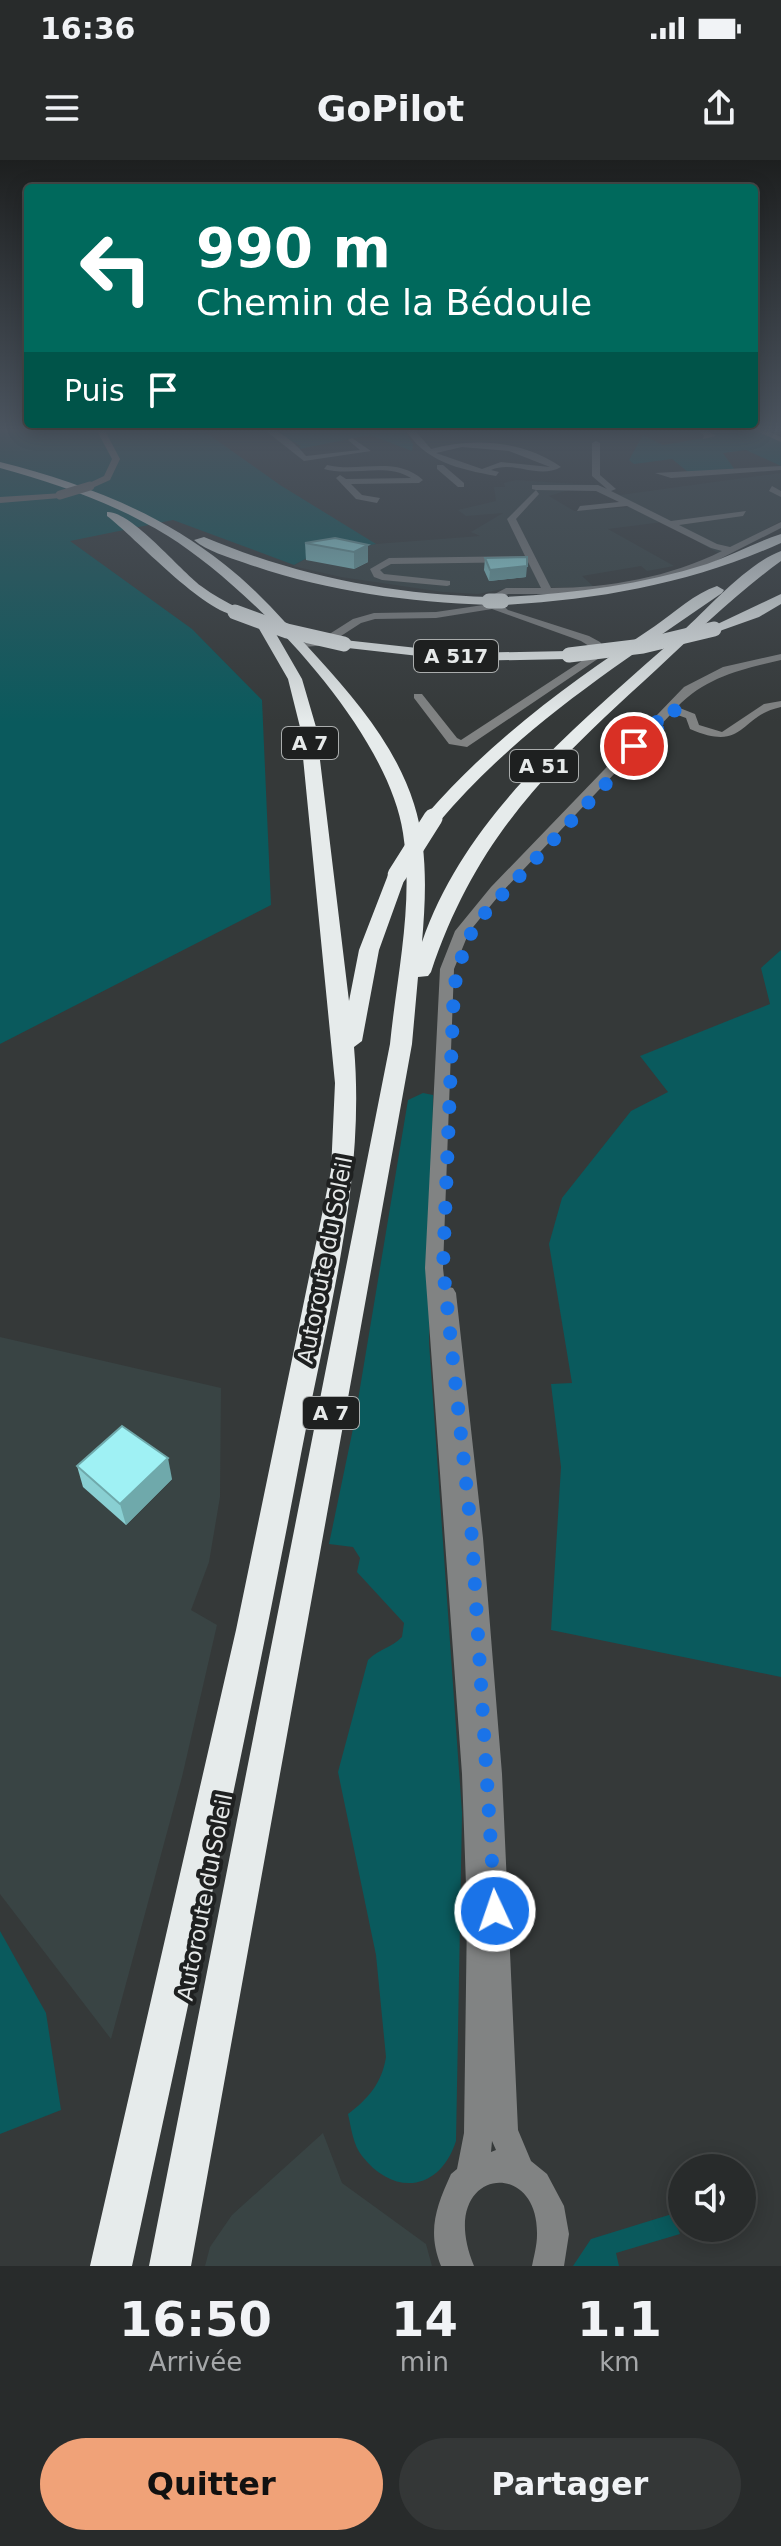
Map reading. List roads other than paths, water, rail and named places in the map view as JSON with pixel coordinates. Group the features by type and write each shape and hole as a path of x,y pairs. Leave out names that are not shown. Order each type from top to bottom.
{"highway":[{"name":"A 517","path":"125,525 185,583 235,612 287,631 344,644 447,656 569,655 643,646 714,629 754,614 781,598"},
{"name":"Autoroute du Soleil","path":"111,2266 252,1630 328,1258 343,1171 346,1083 308,727 295,679 276,642 223,580 164,537 142,525"},
{"name":"Autoroute du Soleil","path":"157,525 220,567 346,697 378,742 405,802 416,863 417,909 404,995 401,1044 170,2266"},
{"path":"170,525 247,560 300,577 383,594 495,602 580,597 644,586 709,569 781,538"},
{"name":"A 51","path":"346,1083 366,963 397,875 433,818 469,774 516,731 781,546"},
{"name":"A 51","path":"401,1044 439,917 464,868 505,809 564,746 731,595 781,555"}],"street":[{"path":"514,525 548,592"},
{"path":"677,525 714,546 731,550"},
{"path":"308,645 323,643 371,616 436,615 495,602 506,591 548,592 639,582 699,565 780,525"},
{"path":"376,572 392,561 531,559"},
{"path":"363,574 376,572 447,583"},
{"path":"418,696 453,741 463,744 603,652 591,643 506,614 495,602"},
{"path":"458,2266 450,2245 448,2220 454,2196 471,2174 479,2133 481,1913 475,1774 434,1268 447,969 462,931 496,890 672,709 710,680 781,658"},
{"path":"672,709 691,716 694,727 721,736 737,732 763,707 781,704"},
{"path":"519,2169 503,2130 489,1774 472,1538 443,1267 454,987 466,941 485,913 672,709"},
{"path":"471,2174 494,2165 519,2169 534,2180 546,2197 553,2218 554,2244 548,2266"}]}
